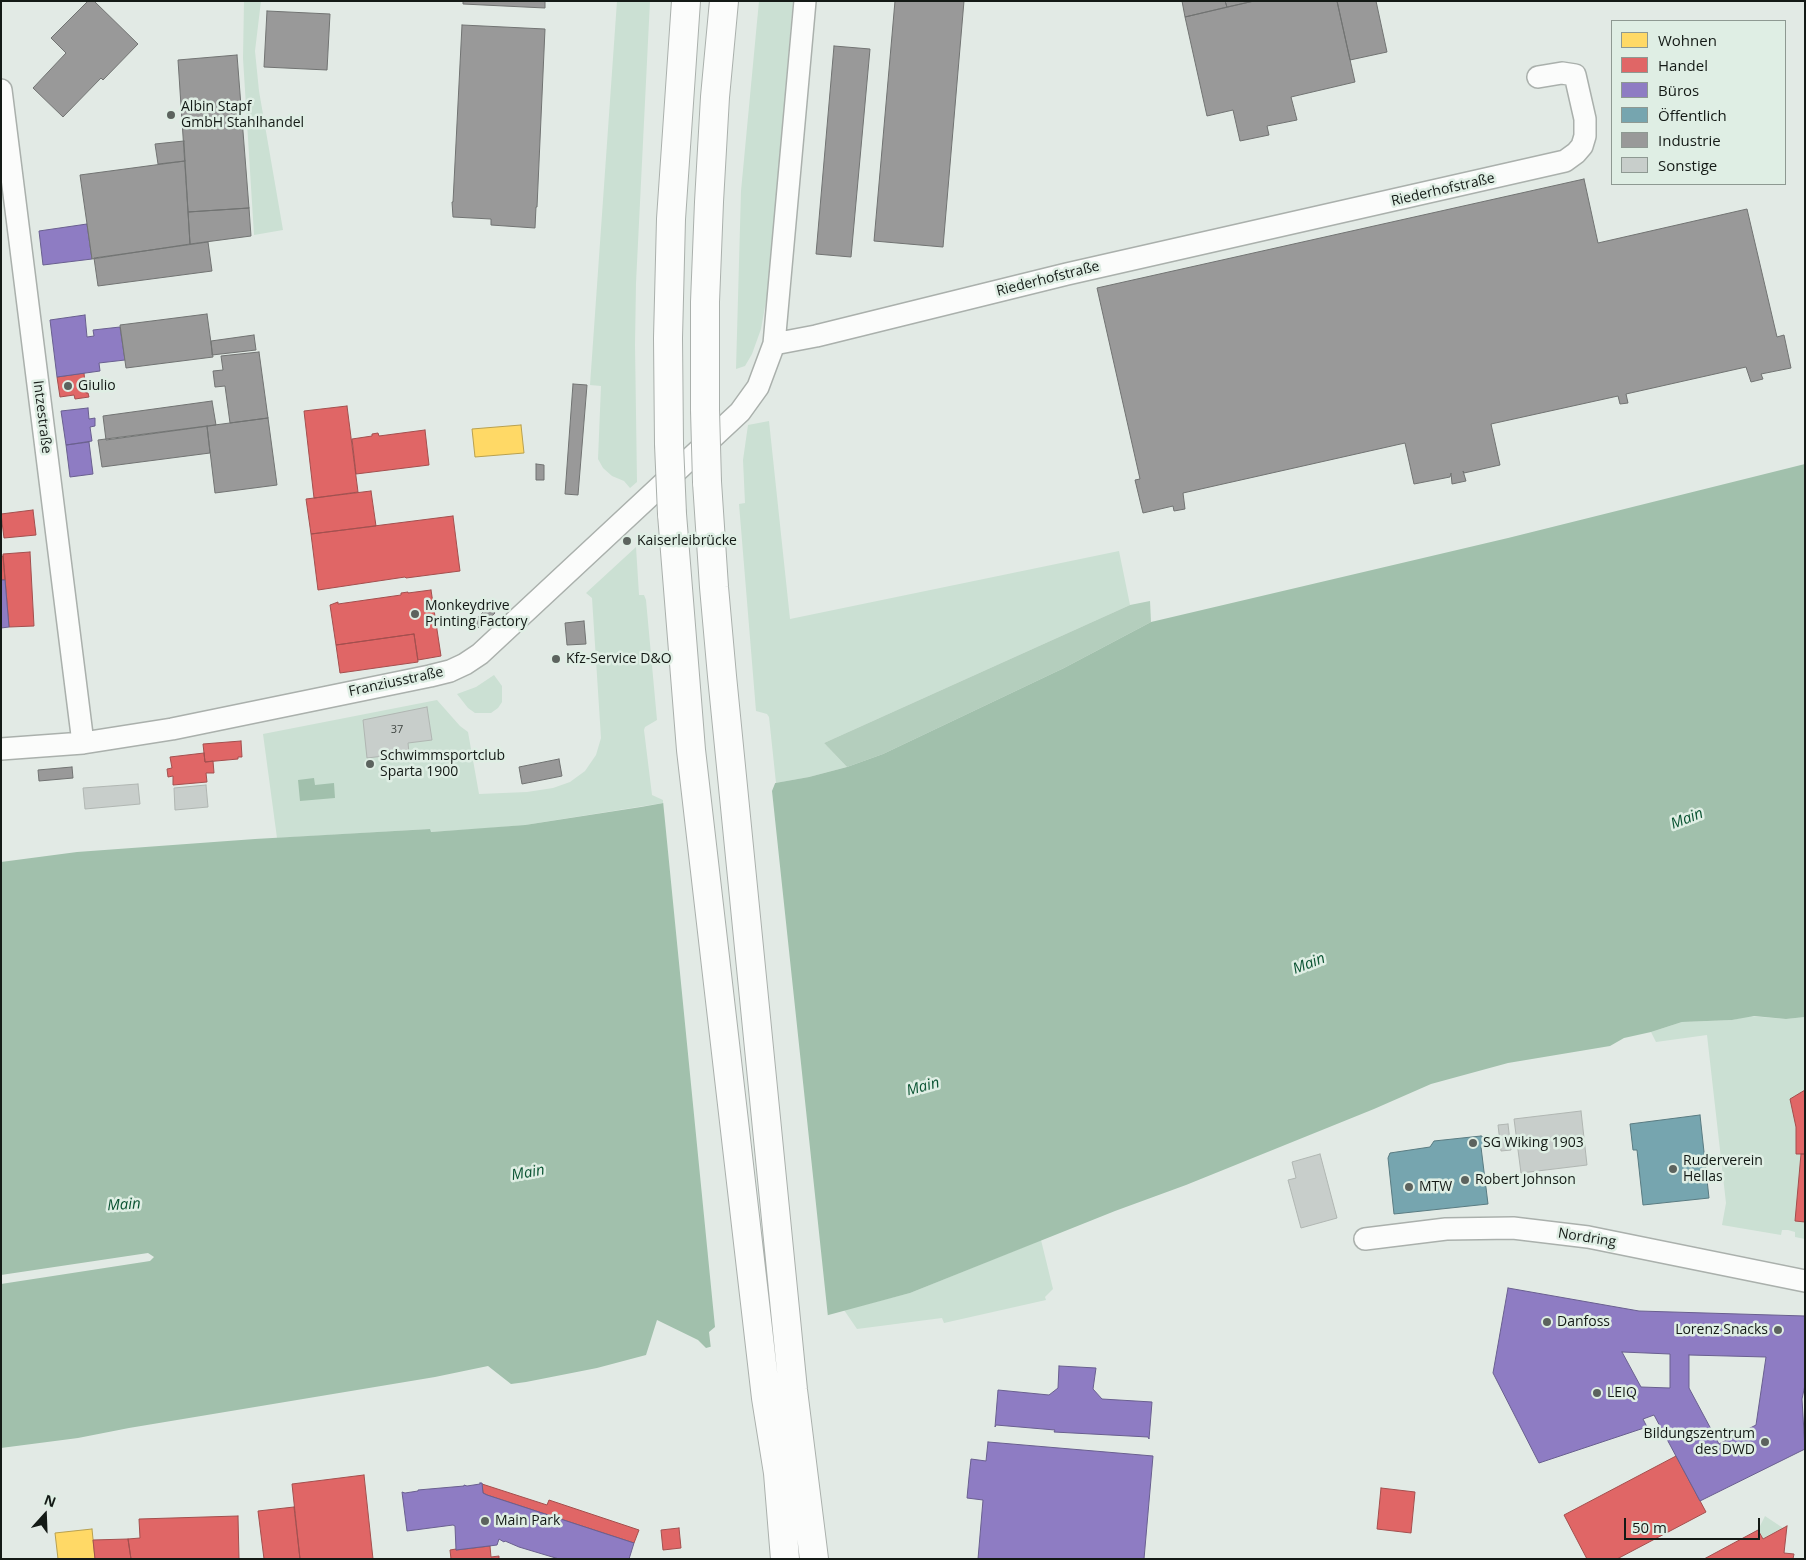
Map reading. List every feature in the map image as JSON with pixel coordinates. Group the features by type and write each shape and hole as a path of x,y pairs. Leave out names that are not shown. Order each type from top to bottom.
{"highway":[{"path":"686,1 671,219 668,338 672,514 691,750 766,1398 778,1473 785,1559"},
{"path":"724,1 715,97 705,302 707,482 714,587 729,746 794,1390 814,1557"},
{"path":"770,1559 778,1473"}],"street":[{"path":"774,344 805,1"},
{"name":"Riederhofstraße","path":"774,344 816,336 1067,274 1565,161 1582,146 1585,136 1585,119 1575,74 1562,73 1538,77"},
{"name":"Intzestraße","path":"1,90 83,743"},
{"name":"Franziusstraße","path":"1,749 83,743 172,729 430,676 450,671 465,664 480,654 740,412 758,387 774,344"},
{"name":"Nordring","path":"1366,1239 1446,1229 1513,1228 1588,1237 1805,1281"}],"shaded area":[{"path":"244,1 261,1 255,51 259,91 283,230 254,235 243,58"},
{"path":"617,1 650,1 636,283 637,482 630,488 624,481 612,476 603,468 598,459 601,386 590,385"},
{"path":"759,1 793,1 768,290 761,329 752,354 745,366 736,369 741,191"},
{"path":"769,421 790,619 1119,551 1130,605 824,743 847,767 776,783 769,717 767,714 756,711 739,504 745,503 743,460 748,425"},
{"path":"636,547 639,595 644,595 646,600 657,720 645,727 644,730 652,795 663,800 663,803 525,825 430,832 430,829 277,838 263,734 437,700 460,726 468,732 479,794 527,792 553,788 570,782 585,771 596,755 601,738 592,598 586,593"},
{"path":"1150,601 1151,622 1064,668 883,754 847,767 824,743 1130,605"},
{"path":"494,675 502,686 502,702 491,713 475,713 468,708 457,694 476,687"},
{"path":"1749,1016 1786,1019 1805,1017 1805,1239 1795,1237 1795,1232 1788,1230 1782,1230 1781,1235 1722,1225 1726,1203 1707,1035 1656,1042 1651,1032 1682,1022 1732,1020"},
{"path":"1041,1240 1053,1289 1045,1297 1046,1300 944,1323 942,1318 857,1329 844,1310 910,1293"},
{"path":"1765,1516 1783,1528 1763,1539 1758,1530"}],"water":[{"name":"Main","path":"1805,464 1805,1017 1786,1019 1754,1016 1732,1020 1682,1022 1624,1038 1610,1046 1508,1063 1431,1084 1186,1185 1115,1211 910,1293 706,1348 698,1340 657,1320 646,1355 597,1368 526,1382 511,1384 488,1366 435,1377 78,1438 1,1448 1,1284 150,1261 154,1257 148,1253 1,1275 1,862 77,852 255,839 430,829 431,832 525,825 641,807 809,777 847,767 883,754 1064,668 1151,622 1508,538"},
{"path":"314,778 315,785 334,783 335,798 300,801 298,780"}],"pier":[{"path":"776,781 772,791 828,1317 711,1349 709,1332 715,1327 663,801"}],"building: Wohnen":[{"path":"521,425 524,453 475,457 472,429"},
{"path":"92,1529 95,1559 58,1559 55,1533"}],"building: Handel":[{"path":"84,373 86,393 88,393 89,397 75,399 74,395 60,397 57,377"},
{"path":"347,406 358,492 314,498 304,411"},
{"path":"425,430 429,465 356,474 352,439 372,436 372,434 378,433 379,436"},
{"path":"371,491 376,526 311,534 306,499"},
{"path":"33,510 36,535 4,538 1,514"},
{"path":"453,516 460,571 318,590 311,534"},
{"path":"30,552 34,626 9,627 3,554"},
{"path":"3,556 5,580 1,580 1,557"},
{"path":"431,590 441,656 418,660 414,634 336,645 330,605 338,602 338,604"},
{"path":"414,634 418,662 340,673 336,645"},
{"path":"241,741 242,757 205,762 203,744"},
{"path":"204,753 205,762 213,761 214,773 206,773 207,782 173,785 173,776 168,777 167,769 172,768 170,757"},
{"path":"1805,1090 1805,1154 1796,1154 1796,1127 1790,1099"},
{"path":"1801,1154 1805,1154 1805,1222 1795,1221"},
{"path":"1676,1456 1706,1512 1617,1559 1587,1559 1564,1515"},
{"path":"364,1475 373,1559 300,1559 292,1484"},
{"path":"482,1484 547,1505 549,1500 639,1530 634,1543 487,1495 483,1493"},
{"path":"1381,1488 1415,1492 1411,1533 1377,1529"},
{"path":"294,1507 300,1559 264,1559 258,1511"},
{"path":"238,1516 239,1559 131,1559 128,1539 140,1538 139,1519"},
{"path":"1787,1526 1784,1553 1794,1554 1793,1559 1704,1559 1758,1530 1763,1539"},
{"path":"679,1528 681,1548 663,1550 661,1530"},
{"path":"128,1539 131,1559 95,1559 93,1540"},
{"path":"490,1546 491,1557 499,1556 499,1559 451,1559 450,1550"}],"building: Büros":[{"path":"87,224 92,259 43,265 39,231"},
{"path":"85,315 87,337 94,336 93,330 120,327 125,360 99,363 100,371 57,377 50,320"},
{"path":"88,408 89,419 95,418 95,426 90,427 92,441 66,445 61,411"},
{"path":"89,442 93,474 70,477 66,445"},
{"path":"1,580 5,580 9,627 1,628"},
{"name":"LEIQ","path":"1508,1288 1639,1311 1805,1316 1805,1385 1802,1399 1805,1449 1700,1501 1654,1415 1643,1419 1647,1427 1539,1463 1493,1373","holes":["1622,1352 1670,1354 1670,1388 1641,1387","1689,1355 1766,1357 1756,1425 1719,1444 1689,1388"]},
{"path":"1059,1366 1096,1368 1093,1389 1102,1399 1152,1402 1149,1439 1148,1437 1054,1432 1055,1430 996,1425 995,1427 998,1390 1049,1395 1058,1388"},
{"path":"988,1442 1153,1456 1144,1559 978,1559 983,1500 967,1498 971,1459 986,1461"},
{"name":"Main Park","path":"482,1483 483,1493 487,1495 634,1543 629,1559 559,1559 499,1539 497,1545 456,1550 455,1526 453,1525 407,1531 402,1492"}],"building: Öffentlich":[{"path":"1700,1115 1709,1198 1643,1205 1637,1150 1633,1150 1630,1124"},
{"path":"1481,1136 1487,1138 1488,1146 1481,1147 1488,1204 1394,1214 1388,1158 1390,1153 1430,1147 1434,1141"}],"building: Industrie":[{"path":"88,1 94,1 138,44 63,117 33,88 66,53 51,38"},
{"path":"463,1 545,1 545,8 463,4"},
{"path":"895,1 964,1 943,247 874,241"},
{"path":"1182,1 1225,1 1227,7 1185,17"},
{"path":"1225,1 1254,1 1227,7"},
{"path":"1254,1 1337,1 1355,82 1291,97 1297,120 1267,126 1269,135 1240,141 1233,110 1207,116 1185,17"},
{"path":"1337,1 1376,1 1387,52 1350,60"},
{"path":"267,11 330,14 327,70 264,67"},
{"path":"462,25 545,29 535,228 491,225 491,219 453,217 452,202"},
{"path":"834,46 870,49 851,257 816,254"},
{"path":"237,55 249,208 188,212 178,60"},
{"path":"184,141 185,161 158,164 155,144"},
{"path":"185,161 190,244 92,259 80,175"},
{"path":"1584,179 1598,243 1747,209 1777,337 1784,335 1791,368 1761,374 1763,379 1751,382 1746,367 1626,394 1628,403 1620,404 1618,396 1491,424 1500,465 1464,473 1463,471 1466,481 1452,484 1451,473 1450,477 1414,484 1405,443 1183,493 1185,509 1174,511 1173,506 1143,513 1135,480 1140,479 1097,288"},
{"path":"249,208 251,236 190,244 188,212"},
{"path":"208,242 212,271 98,286 94,258"},
{"path":"207,314 213,357 126,368 120,325"},
{"path":"254,335 256,350 212,355 211,341"},
{"path":"259,352 268,418 230,423 225,386 215,387 213,371 223,370 221,356"},
{"path":"573,384 587,385 578,495 565,494"},
{"path":"212,401 216,425 106,440 103,416"},
{"path":"268,418 277,485 215,493 207,426"},
{"path":"207,426 210,453 102,467 98,440"},
{"path":"536,464 544,465 544,480 536,480"},
{"path":"489,606 495,613 479,628 473,622"},
{"path":"584,621 586,644 567,645 565,623"},
{"path":"559,759 562,776 522,784 519,767"},
{"path":"72,767 73,778 39,781 38,770"}],"building: Sonstige":[{"path":"427,707 432,740 408,743 409,753 367,758 363,720"},
{"path":"138,784 140,804 85,809 83,788"},
{"path":"206,785 208,807 175,810 174,788"},
{"path":"1581,1111 1587,1165 1521,1173 1514,1119"},
{"path":"1508,1124 1511,1150 1501,1151 1498,1125"},
{"path":"1320,1154 1337,1218 1301,1228 1288,1180 1296,1178 1292,1162"}],"place":[{"name":"Albin Stapf GmbH Stahlhandel","path":"171,115"},
{"name":"Giulio","path":"68,386"},
{"name":"Kaiserleibrücke","path":"627,541"},
{"name":"Monkeydrive Printing Factory","path":"415,614"},
{"name":"Kfz-Service D&O","path":"556,659"},
{"name":"Schwimmsportclub Sparta 1900","path":"370,764"},
{"name":"SG Wiking 1903","path":"1473,1143"},
{"name":"Ruderverein Hellas","path":"1673,1169"},
{"name":"Robert Johnson","path":"1465,1180"},
{"name":"MTW","path":"1409,1187"},
{"name":"Danfoss","path":"1547,1322"},
{"name":"Lorenz Snacks","path":"1778,1330"},
{"name":"LEIQ","path":"1597,1393"},
{"name":"Bildungszentrum des DWD","path":"1765,1442"},
{"name":"Main Park","path":"485,1521"}]}
